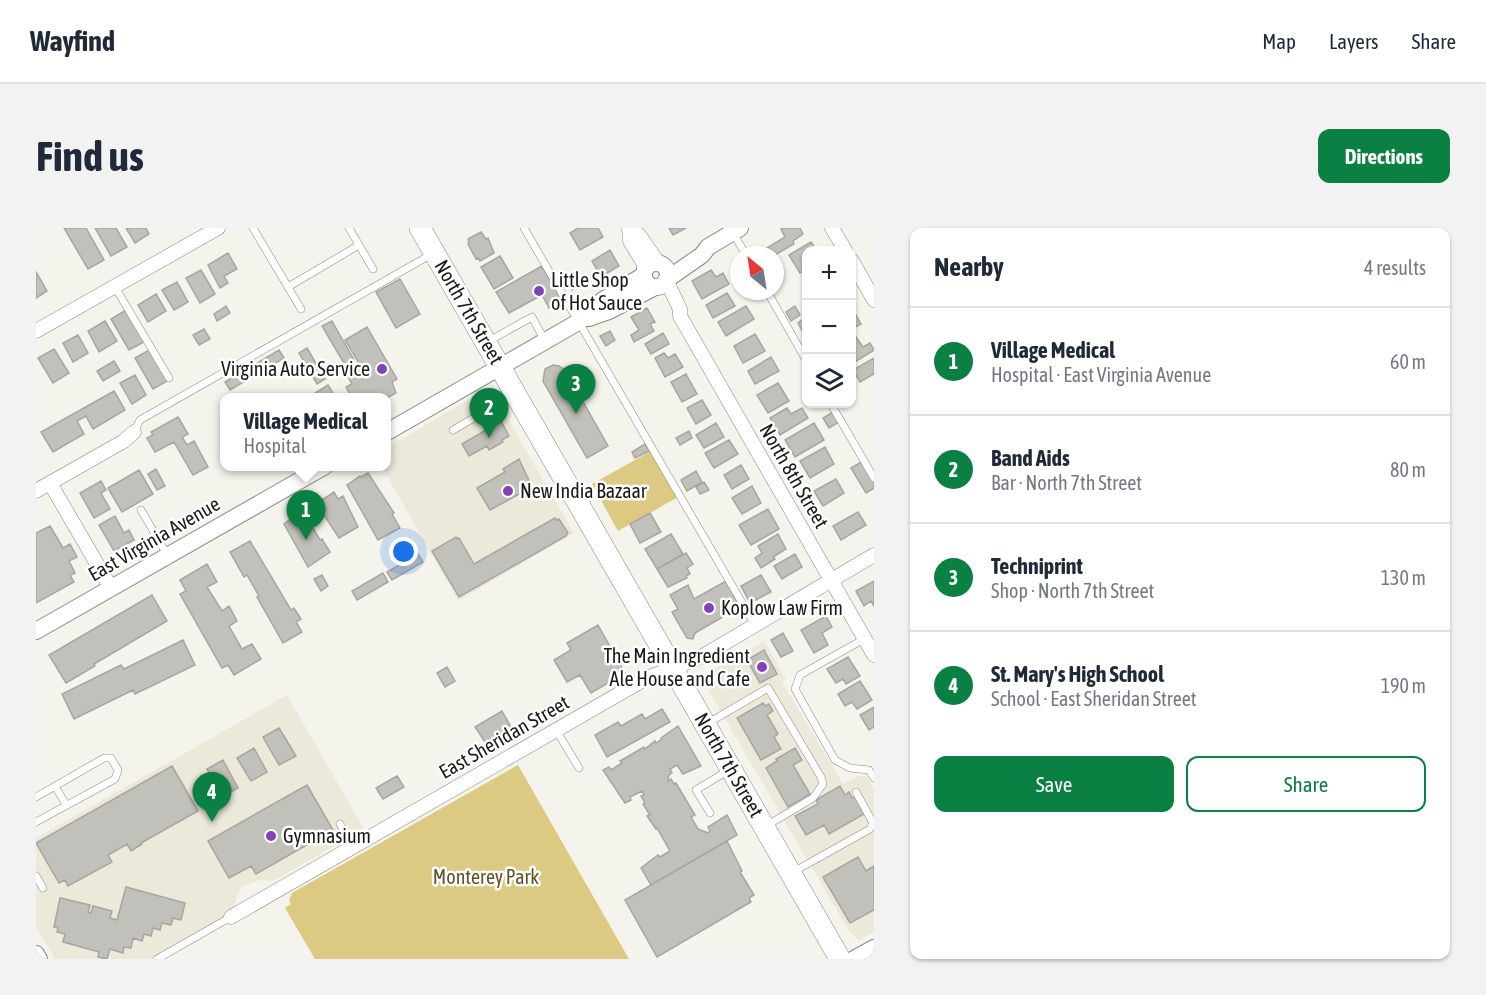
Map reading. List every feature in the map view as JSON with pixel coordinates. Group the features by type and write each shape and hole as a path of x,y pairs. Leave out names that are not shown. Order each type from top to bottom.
{"main road":[{"name":"North 7th Street","path":"420,228 840,959"}],"street":[{"path":"36,332 218,228"},
{"name":"North 8th Street","path":"629,228 639,236 673,312 680,316 874,656"},
{"path":"832,228 843,246"},
{"path":"391,430 580,321 609,311 696,248 708,247 734,230"},
{"path":"856,268 874,300"},
{"path":"36,491 124,441 134,432"},
{"name":"East Virginia Avenue","path":"36,631 316,471"},
{"path":"50,483 111,588"},
{"name":"East Sheridan Street","path":"231,917 645,679 701,657 874,555"},
{"path":"854,959 874,948"},
{"path":"36,954 39,959"}],"lane":[{"path":"253,228 301,309"},
{"path":"349,228 373,269"},
{"path":"525,228 755,625"},
{"path":"734,230 742,246"},
{"path":"288,287 359,245"},
{"path":"134,432 140,420 435,253"},
{"path":"115,287 169,378"},
{"path":"772,300 804,354"},
{"path":"486,342 532,317 545,341"},
{"path":"453,430 516,394"},
{"path":"833,408 874,478"},
{"path":"141,510 168,556"},
{"path":"864,639 800,675 795,689 836,760 850,768 869,770 874,778"},
{"path":"706,724 768,688 821,777 823,784 813,798 765,827"},
{"path":"556,730 579,768"},
{"path":"36,797 104,758 111,758 118,770 116,779 36,822"},
{"path":"710,813 696,790 731,769"},
{"path":"55,786 66,805"},
{"path":"791,873 870,829 873,823 856,792"},
{"path":"340,824 353,846"},
{"path":"36,876 43,888"},
{"name":"East Sheridan Street","path":"157,959 231,917"}],"shaded area":[{"path":"483,391 491,393 574,533 458,601 384,471 391,471 391,446"},
{"path":"764,641 786,679 782,682 843,784 858,776 866,776 874,789 874,932 859,940 850,933 706,686 706,674"},
{"path":"287,695 364,829 273,881 261,880 244,886 239,891 235,902 235,909 239,916 164,959 55,959 36,927 36,838"}],"green space":[{"path":"651,451 678,497 618,531 592,484"},
{"name":"Monterey Park","path":"518,765 629,959 315,959 285,908 291,904 289,901 292,893"}],"building":[{"path":"64,228 86,228 104,260 88,269"},
{"path":"95,228 116,228 127,247 111,256"},
{"path":"126,228 146,228 149,234 135,243"},
{"path":"578,228 598,228 603,237 580,250 570,233"},
{"path":"669,228 686,228 673,235"},
{"path":"800,228 803,234 793,241 794,244 784,250 784,246 770,246 785,237 781,229"},
{"path":"481,232 486,239 488,238 494,253 480,261 476,259 468,244 468,239"},
{"path":"802,247 802,272 800,273 789,255"},
{"path":"610,250 619,266 601,277 592,261"},
{"path":"228,253 237,269 224,276 228,283 220,288 208,265"},
{"path":"500,256 513,278 494,289 481,267"},
{"path":"542,266 562,300 549,308 542,295 509,313 496,292"},
{"path":"201,270 215,294 200,303 186,278"},
{"path":"711,270 716,277 723,273 729,284 702,299 692,281"},
{"path":"36,272 47,291 36,298"},
{"path":"576,273 582,284 572,290 566,279"},
{"path":"400,279 420,314 396,328 376,292"},
{"path":"177,282 188,302 174,310 162,290"},
{"path":"727,293 735,306 713,318 706,305"},
{"path":"156,294 166,311 148,322 138,305"},
{"path":"226,306 230,313 217,321 214,314"},
{"path":"746,306 754,319 726,336 718,322"},
{"path":"795,306 800,315 791,321 786,312"},
{"path":"647,308 655,322 650,324 654,331 634,342 631,335 639,330 631,317"},
{"path":"126,310 144,342 129,350 111,319"},
{"path":"856,315 861,324 856,327"},
{"path":"105,321 117,341 99,352 88,331"},
{"path":"332,321 354,360 345,365 322,326"},
{"path":"367,327 397,379 392,382 396,393 391,396 391,393 349,393 346,387 352,384 348,377 362,368 345,340"},
{"path":"204,329 210,339 199,345 193,335"},
{"path":"610,331 615,340 606,346 600,336"},
{"path":"663,333 669,344 651,354 645,344"},
{"path":"755,334 765,351 743,363 734,346"},
{"path":"78,335 88,353 73,362 63,343"},
{"path":"856,337 863,347 870,343 874,350 856,361"},
{"path":"307,348 325,379 317,384 299,353"},
{"path":"54,349 69,373 53,383 38,358"},
{"path":"151,349 169,380 153,389 135,358"},
{"path":"279,350 284,358 230,390 225,382"},
{"path":"664,353 668,358 675,354 683,367 665,377 655,358"},
{"path":"771,357 779,371 755,384 748,371"},
{"path":"874,358 874,374 860,382 856,375 856,368"},
{"path":"114,361 120,371 103,381 97,371"},
{"path":"553,365 565,370 575,367 574,372 568,375 608,446 587,458 543,381 545,369"},
{"path":"686,374 697,394 682,402 671,382"},
{"path":"135,375 146,395 132,404 120,383"},
{"path":"778,383 789,401 768,413 757,395"},
{"path":"328,385 333,393 315,393"},
{"path":"114,391 125,410 93,429 86,416 77,421 84,434 53,452 41,432"},
{"path":"702,400 711,415 696,424 687,408"},
{"path":"787,408 791,414 802,408 808,418 780,435 770,418"},
{"path":"833,412 839,422 829,428 823,418"},
{"path":"178,417 188,434 182,437 187,445 194,441 208,467 193,475 174,442 155,452 147,438 153,435 151,432"},
{"path":"501,421 509,436 489,450 487,446 469,456 462,444"},
{"path":"716,423 724,437 704,448 696,435"},
{"path":"814,423 824,440 795,457 785,440"},
{"path":"689,431 692,438 680,445 676,438"},
{"path":"729,440 738,454 714,468 705,453"},
{"path":"645,444 649,451 635,458 632,452"},
{"path":"825,447 834,464 810,478 800,461"},
{"path":"519,459 532,487 490,510 477,488 505,472 503,469"},
{"path":"863,461 874,481 874,488 866,493 851,468"},
{"path":"741,465 749,479 732,489 724,475"},
{"path":"156,469 165,486 157,490 148,474"},
{"path":"139,470 153,494 122,512 108,488"},
{"path":"696,471 702,482 687,491 681,480"},
{"path":"368,473 394,513 392,514 400,528 378,540 347,485"},
{"path":"836,479 844,493 823,506 814,491"},
{"path":"101,481 106,490 101,493 110,509 94,518 80,493"},
{"path":"704,482 709,490 700,494 696,487"},
{"path":"752,486 761,503 742,514 732,498"},
{"path":"334,492 338,499 343,496 358,527 339,538 320,509 323,507 320,501"},
{"path":"768,509 779,529 751,545 739,525"},
{"path":"858,512 866,525 841,540 833,526"},
{"path":"650,513 661,532 640,543 630,524"},
{"path":"297,514 302,522 307,518 330,552 308,567 284,524"},
{"path":"115,516 124,533 129,530 134,540 114,551 99,525"},
{"path":"555,518 559,519 568,533 566,536 459,597 432,551 456,537 459,538 474,564"},
{"path":"50,526 63,548 70,544 77,557 69,561 75,573 70,575 74,582 36,603 36,533"},
{"path":"671,534 683,554 657,569 645,549"},
{"path":"778,534 786,549 761,568 755,558 762,553 758,546"},
{"path":"250,541 291,610 294,608 301,619 296,622 302,632 283,643 247,575 244,577 230,552"},
{"path":"686,553 693,564 687,568 690,574 686,576 687,578 668,587 657,569"},
{"path":"418,554 423,562 392,580 387,572"},
{"path":"795,554 802,567 782,579 774,566"},
{"path":"207,564 217,582 207,587 222,611 229,606 237,621 229,626 242,649 252,644 261,659 234,675 228,665 222,668 180,594 186,591 180,580"},
{"path":"383,573 388,582 357,600 352,591"},
{"path":"322,575 328,586 321,591 314,579"},
{"path":"761,575 771,592 750,603 741,586"},
{"path":"726,581 740,607 695,633 693,639 687,638 672,612 678,609 670,595 688,585 694,599"},
{"path":"874,581 874,606 871,601 864,606 856,591"},
{"path":"152,595 167,621 66,683 49,655"},
{"path":"826,616 832,627 822,633 828,645 814,653 801,630"},
{"path":"598,625 625,673 591,693 580,675 567,682 554,660 571,650 567,643"},
{"path":"783,633 793,651 781,657 771,640"},
{"path":"183,640 195,665 135,694 133,690 74,719 62,694 121,665 124,669"},
{"name":"The Main Ingredient Ale House and Cafe","path":"764,650 777,674 760,683 747,660"},
{"path":"848,657 860,676 846,684 843,679 836,683 827,669"},
{"path":"447,667 455,681 445,687 437,673"},
{"path":"860,681 872,700 857,709 852,702 845,706 838,694"},
{"path":"763,703 765,706 769,704 773,711 767,715 778,734 774,737 781,749 761,760 737,718"},
{"path":"874,707 874,727 869,730 860,715"},
{"path":"662,709 670,722 607,757 595,735 618,722 621,726 642,714 645,719"},
{"path":"502,711 511,727 485,742 475,727"},
{"path":"678,726 701,766 683,774 677,765 670,769 672,773 668,781 671,779 674,784 676,783 695,815 691,817 698,829 708,833 710,831 708,827 727,815 737,835 651,885 641,868 658,855 660,857 670,851 647,816 650,815 643,804 645,803 641,796 644,795 642,791 630,797 631,800 625,803 603,770 609,767 611,770 622,763 620,761 644,747 645,749 655,741 656,743"},
{"path":"279,728 296,756 279,765 263,737"},
{"path":"254,748 267,772 251,781 237,758"},
{"path":"795,748 802,760 793,765 810,794 788,807 766,768"},
{"path":"223,760 238,788 222,797 207,769"},
{"path":"172,766 198,811 131,851 127,844 108,855 112,862 68,886 65,880 59,883 36,843"},
{"path":"397,776 404,787 383,799 376,788"},
{"name":"Gymnasium","path":"307,785 333,830 256,874 251,866 229,878 208,841"},
{"path":"840,786 845,795 849,792 852,798 855,797 864,814 829,834 824,825 806,835 795,816 818,804 816,800"},
{"path":"727,841 742,871 740,872 754,895 749,898 751,902 657,957 625,900"},
{"path":"858,857 866,871 874,866 874,910 850,923 823,877"},
{"path":"126,887 185,903 181,920 173,918 171,925 162,923 160,930 153,928 151,936 144,934 142,941 133,938 131,948 124,947 123,953 110,949 107,959 98,957 99,952 63,942 65,934 57,932 58,928 54,927 60,898 90,905 88,912 91,913 93,906 112,911 110,918 117,920"}],"place":[{"name":"Little Shop of Hot Sauce","path":"539,291"},
{"name":"Virginia Auto Service","path":"382,369"},
{"name":"Techniprint","path":"576,414"},
{"name":"Band Aids","path":"489,438"},
{"name":"New India Bazaar","path":"508,491"},
{"name":"Village Medical","path":"306,540"},
{"name":"Koplow Law Firm","path":"709,608"},
{"name":"The Main Ingredient Ale House and Cafe","path":"762,667"},
{"name":"St. Mary's High School","path":"212,822"},
{"name":"Gymnasium","path":"271,836"}]}
